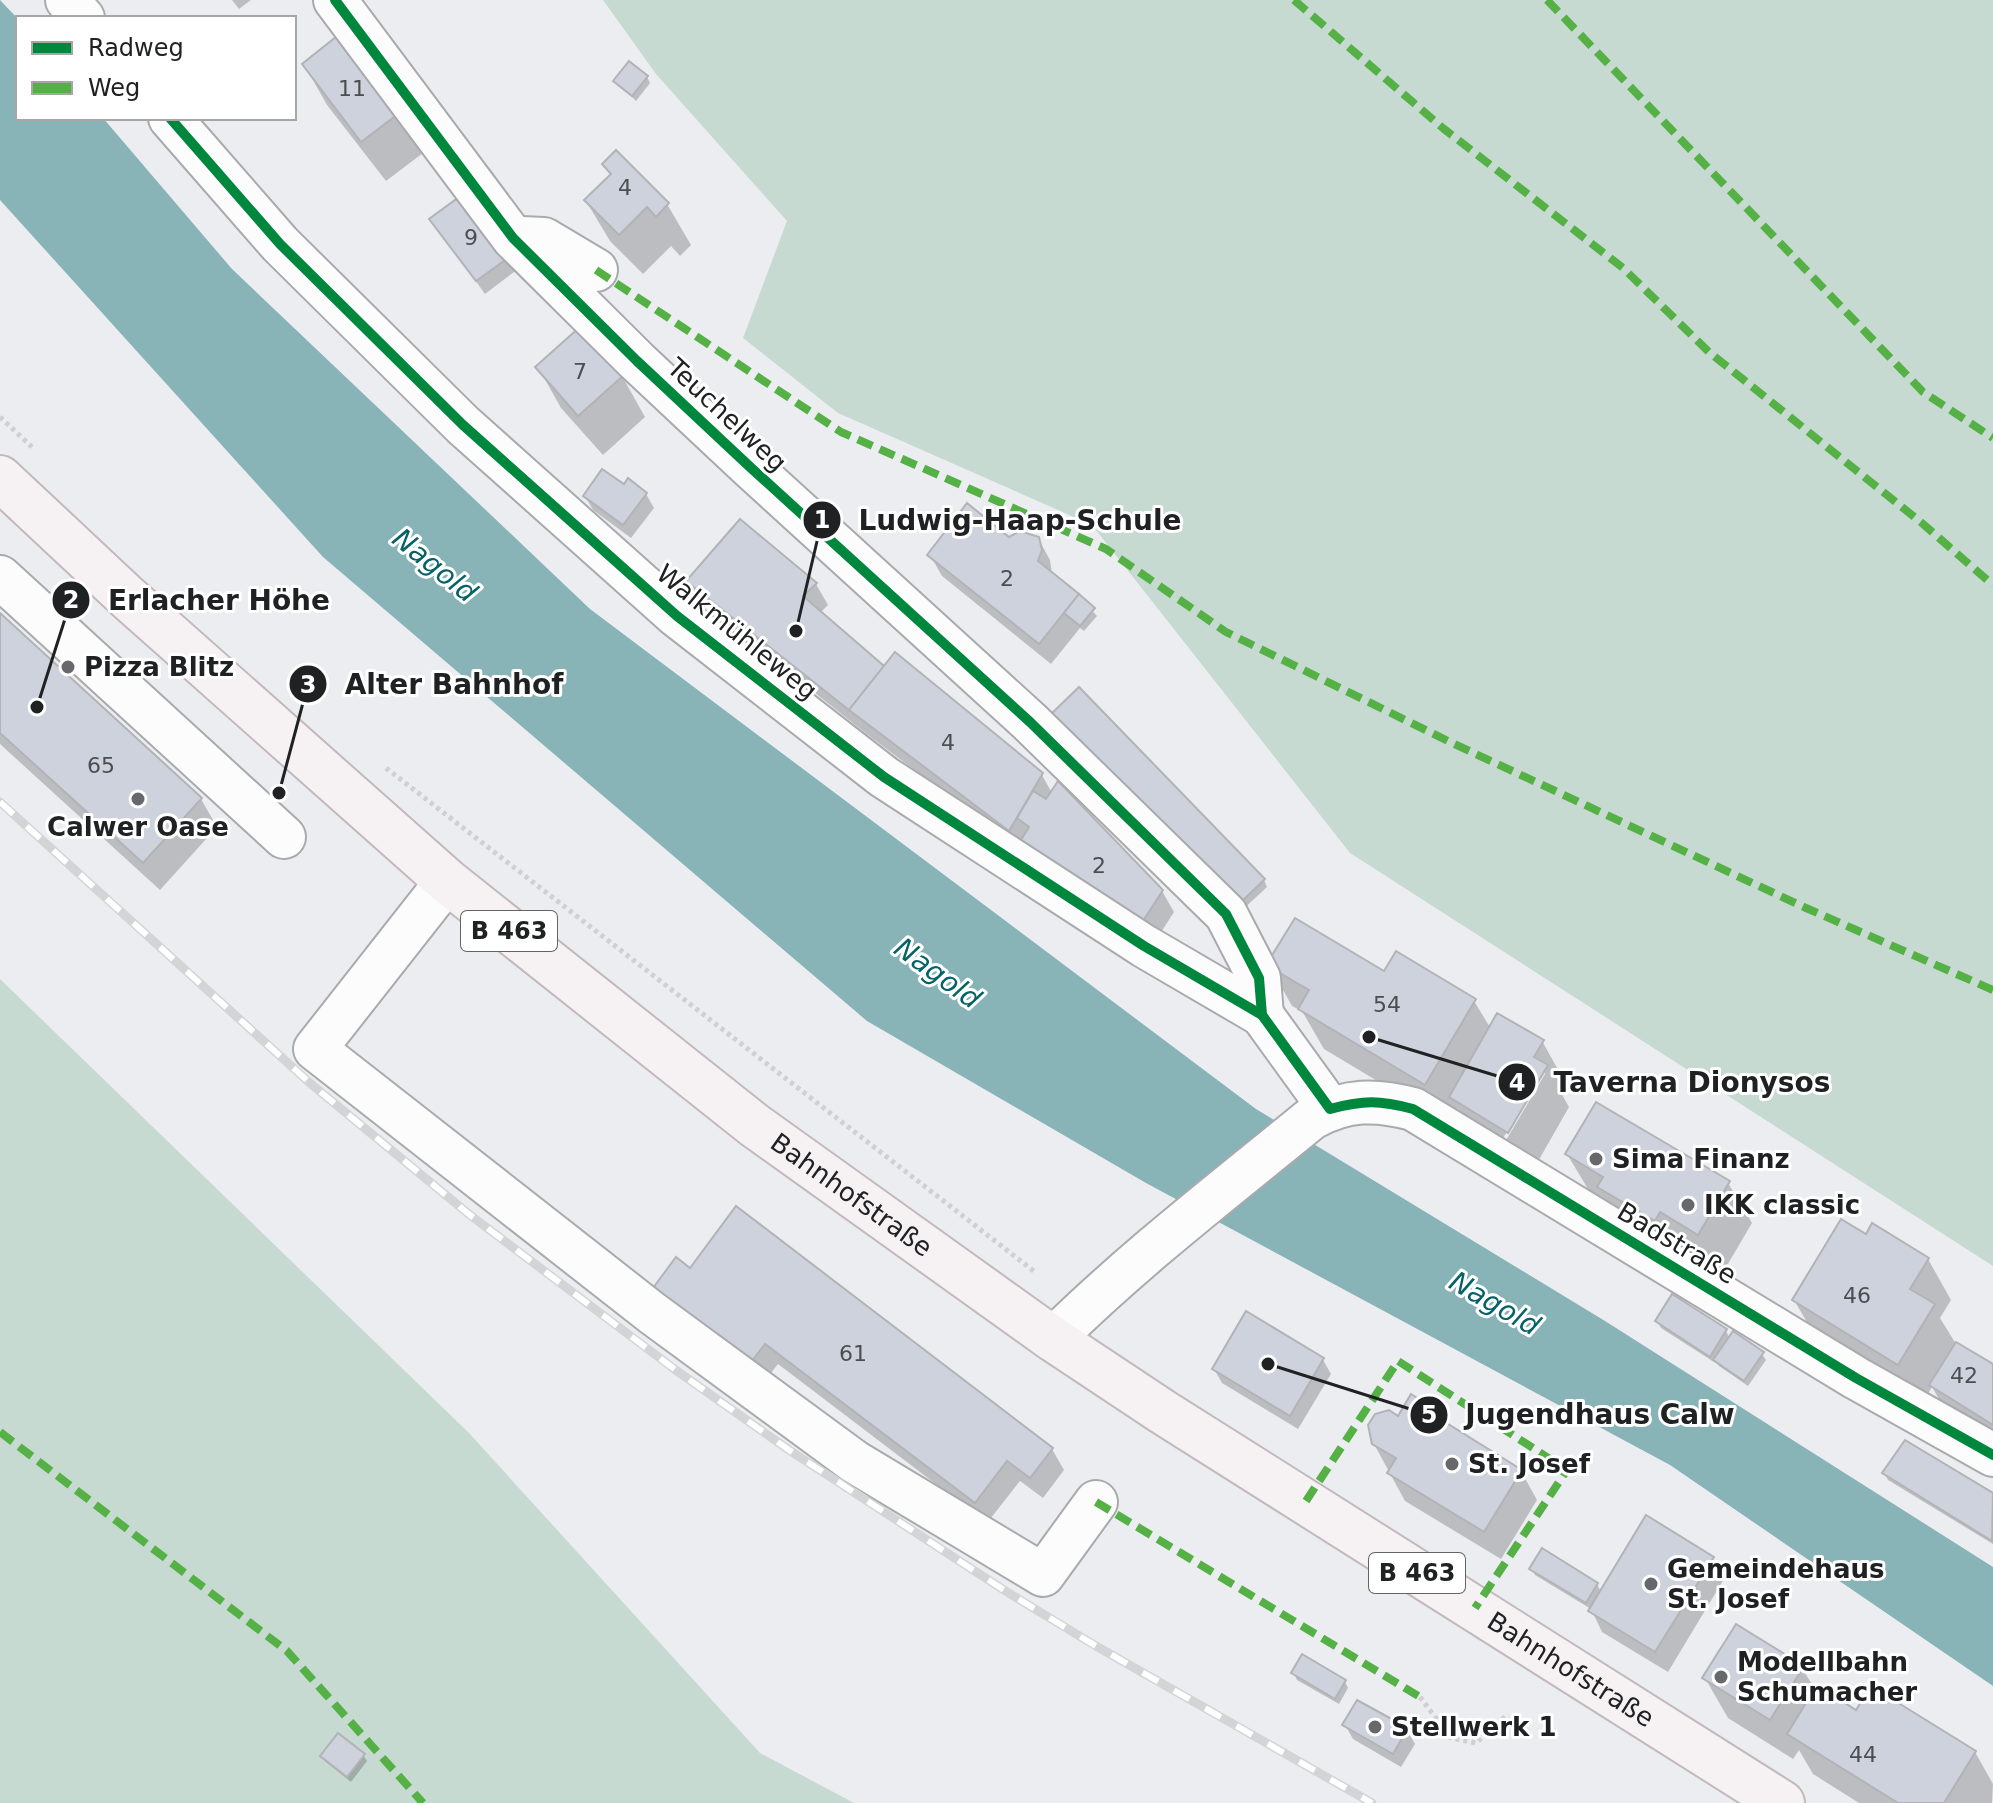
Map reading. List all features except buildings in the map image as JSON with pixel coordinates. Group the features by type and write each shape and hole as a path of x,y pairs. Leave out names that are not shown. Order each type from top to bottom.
{"main road":[{"name":"Bahnhofstraße","path":"0,478 127,597 447,881 754,1125 1068,1324 1163,1412 1782,1803"}],"street":[{"path":"67,0 81,16"},
{"name":"Teuchelweg","path":"335,0 513,238 738,456 1030,722 1226,914 1259,978 1262,1015"},
{"name":"Walkmühleweg","path":"172,120 280,244 452,415 677,616 884,777 1144,946 1262,1015 1321,1114"},
{"path":"513,238 544,239 596,270"},
{"path":"0,577 284,837"},
{"path":"447,881 315,1049 652,1313 855,1462 1043,1575 1096,1502"},
{"name":"Badstraße","path":"1321,1114 1358,1101 1384,1101 1413,1109 1856,1378 1993,1455"},
{"path":"1068,1324 1173,1231 1321,1114"}],"path":[{"path":"0,417 33,449"},
{"path":"376,760 1068,1324"},
{"path":"1420,1697 1451,1738 1476,1743 1508,1714"}],"green space":[{"path":"603,0 1993,0 1993,1266 1350,853 1092,525 838,413 743,338 787,221 656,74"},
{"path":"0,979 469,1433 760,1753 854,1803 0,1803"}],"water":[{"name":"Nagold","path":"0,0 16,17 16,120 105,120 232,269 590,609 1256,1109 1605,1321 1993,1567 1993,1686 1670,1465 1146,1183 867,1021 323,557 0,200"}],"railway":[{"path":"0,802 311,1084 470,1215 677,1371 789,1450 1007,1592 1372,1803"}],"marked path":[{"path":"1294,0 1444,129 1623,268 1709,352 1923,524 1993,585"},
{"path":"1547,0 1923,392 1993,438"},
{"path":"596,270 841,432 1106,549 1226,632 1448,741 1806,908 1993,990"},
{"path":"1306,1501 1398,1361 1567,1470 1475,1608"},
{"path":"0,1432 287,1651 423,1803"},
{"path":"1096,1502 1420,1697"}],"cycle path":[{"path":"335,0 513,238 749,466 1030,722 1226,914 1259,978 1262,1015"},
{"path":"172,120 280,244 463,425 677,616 884,777 1144,946 1262,1015 1330,1109 1372,1102 1413,1109 1856,1378 1993,1455"}],"place":[{"name":"Ludwig-Haap-Schule","path":"796,631"},
{"name":"Pizza Blitz","path":"68,667"},
{"name":"Erlacher Höhe","path":"37,707"},
{"name":"Alter Bahnhof","path":"279,793"},
{"name":"Calwer Oase","path":"138,799"},
{"name":"Taverna Dionysos","path":"1369,1037"},
{"name":"Sima Finanz","path":"1596,1159"},
{"name":"IKK classic","path":"1688,1205"},
{"name":"Jugendhaus Calw","path":"1268,1364"},
{"name":"St. Josef","path":"1452,1464"},
{"name":"Gemeindehaus St. Josef","path":"1651,1584"},
{"name":"Modellbahn Schumacher","path":"1721,1677"},
{"name":"Stellwerk 1","path":"1375,1727"}]}
